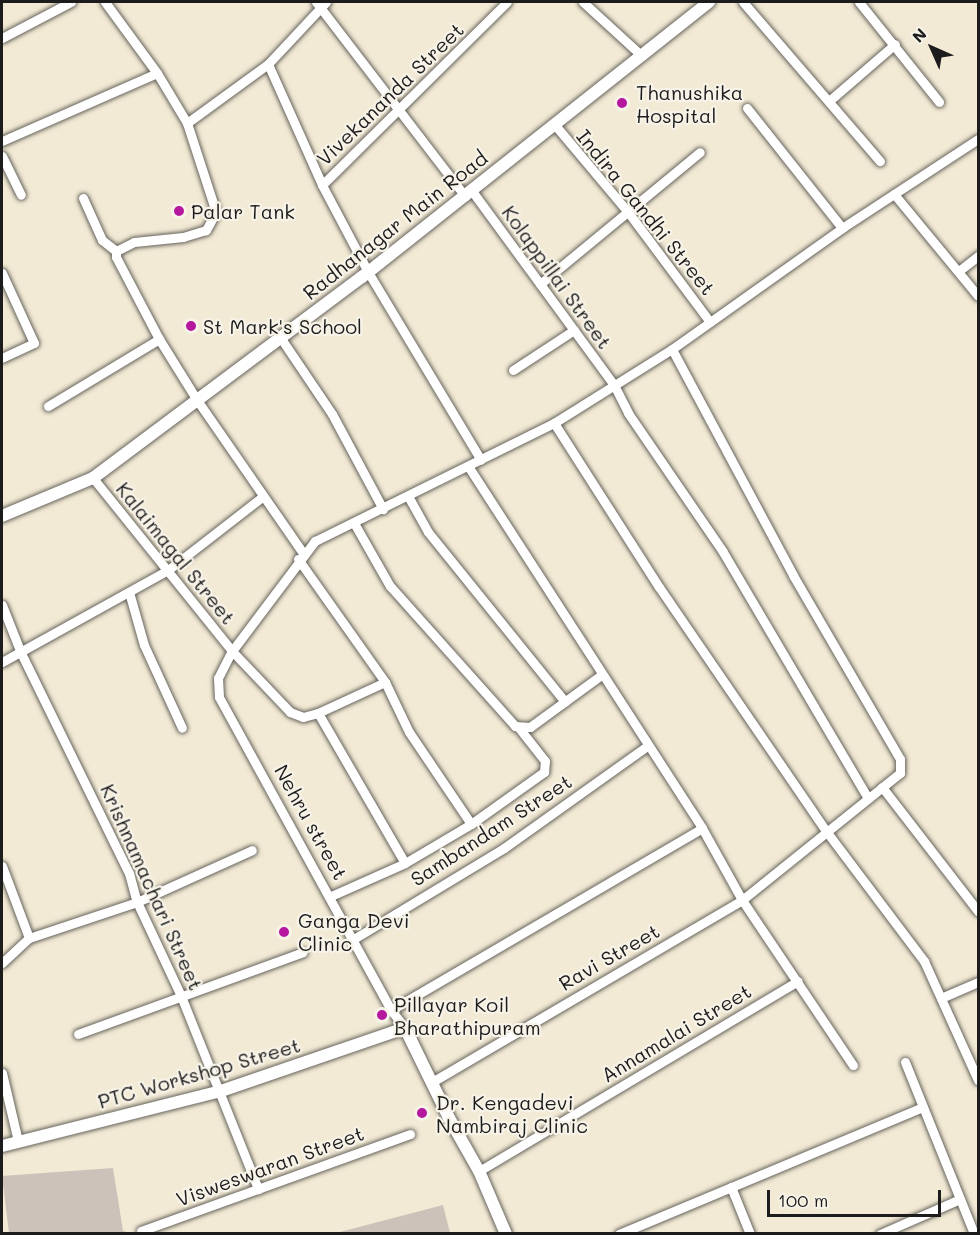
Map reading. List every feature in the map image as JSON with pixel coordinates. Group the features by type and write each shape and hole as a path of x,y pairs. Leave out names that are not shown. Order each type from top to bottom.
{"street":[{"path":"2,39 71,2"},
{"path":"105,2 157,73 187,123 211,193 215,220 195,235 134,242 116,250"},
{"name":"Vivekananda Street","path":"322,185 507,2"},
{"path":"583,2 642,56"},
{"name":"Radhanagar Main Road","path":"2,516 93,478 368,273 709,2"},
{"path":"743,2 880,161"},
{"path":"859,2 895,44 939,102"},
{"path":"187,123 268,64 321,3"},
{"name":"Kolappillai Street","path":"321,3 400,109 540,284 614,385 627,413 723,552 868,798"},
{"path":"829,101 895,44"},
{"path":"268,64 322,185 368,273 481,460"},
{"path":"2,141 157,73"},
{"path":"747,108 842,228"},
{"name":"Indira Gandhi Street","path":"555,125 628,212 710,322"},
{"name":"Nehru street","path":"506,1233 479,1171 405,1028 391,1010 352,940 331,896 219,697 218,678 232,651 300,556 320,537 354,523 554,423 672,349 842,228 978,139"},
{"path":"540,284 700,152"},
{"path":"2,156 21,195"},
{"path":"894,194 960,270 978,296"},
{"path":"83,198 102,240 116,250 122,270 159,339 197,400 385,682 409,732 471,824"},
{"path":"960,270 978,255"},
{"path":"2,273 4,286 34,343 2,358"},
{"path":"513,370 574,330"},
{"path":"280,337 332,414 382,509"},
{"path":"48,406 159,339"},
{"name":"Ravi Street","path":"432,1082 742,900 900,773 900,759 793,575 672,349"},
{"path":"554,423 825,831 924,961 976,1066 978,1080"},
{"path":"468,466 702,828 742,900 853,1065"},
{"name":"Kalaimagal Street","path":"93,478 232,651 290,712 303,717 318,713"},
{"path":"408,496 428,532 565,702"},
{"path":"2,662 168,570 261,497"},
{"path":"331,896 405,863 471,824 544,772 545,762 519,728 390,586 354,523"},
{"path":"129,592 144,645 182,728"},
{"name":"Krishnamachari Street","path":"2,605 21,653 129,873 137,902 181,996 221,1091 258,1189"},
{"path":"519,728 530,727 601,675"},
{"path":"385,682 318,713 405,863"},
{"name":"Sambandam Street","path":"352,940 504,848 647,746"},
{"path":"882,787 978,911"},
{"path":"391,1010 702,828"},
{"path":"2,963 29,938 137,902 252,850"},
{"path":"2,866 29,938"},
{"path":"78,1034 303,952"},
{"name":"Annamalai Street","path":"479,1171 798,981"},
{"path":"941,998 978,982"},
{"name":"PTC Workshop Street","path":"2,1146 221,1091 405,1028"},
{"path":"905,1062 974,1233"},
{"path":"2,1073 18,1141"},
{"path":"619,1233 922,1107"},
{"name":"Visweswaran Street","path":"141,1231 410,1134"},
{"path":"731,1187 750,1233"},
{"path":"880,1233 960,1199"}],"shaded area":[{"path":"113,1168 123,1231 131,1233 9,1233 2,1176"},
{"path":"443,1205 450,1233 336,1233"}],"place":[{"name":"Thanushika Hospital","path":"622,103"},
{"name":"Palar Tank","path":"179,211"},
{"name":"St Mark's School","path":"191,326"},
{"name":"Ganga Devi Clinic","path":"284,932"},
{"name":"Pillayar Koil Bharathipuram","path":"382,1015"},
{"name":"Dr. Kengadevi Nambiraj Clinic","path":"422,1113"}]}
